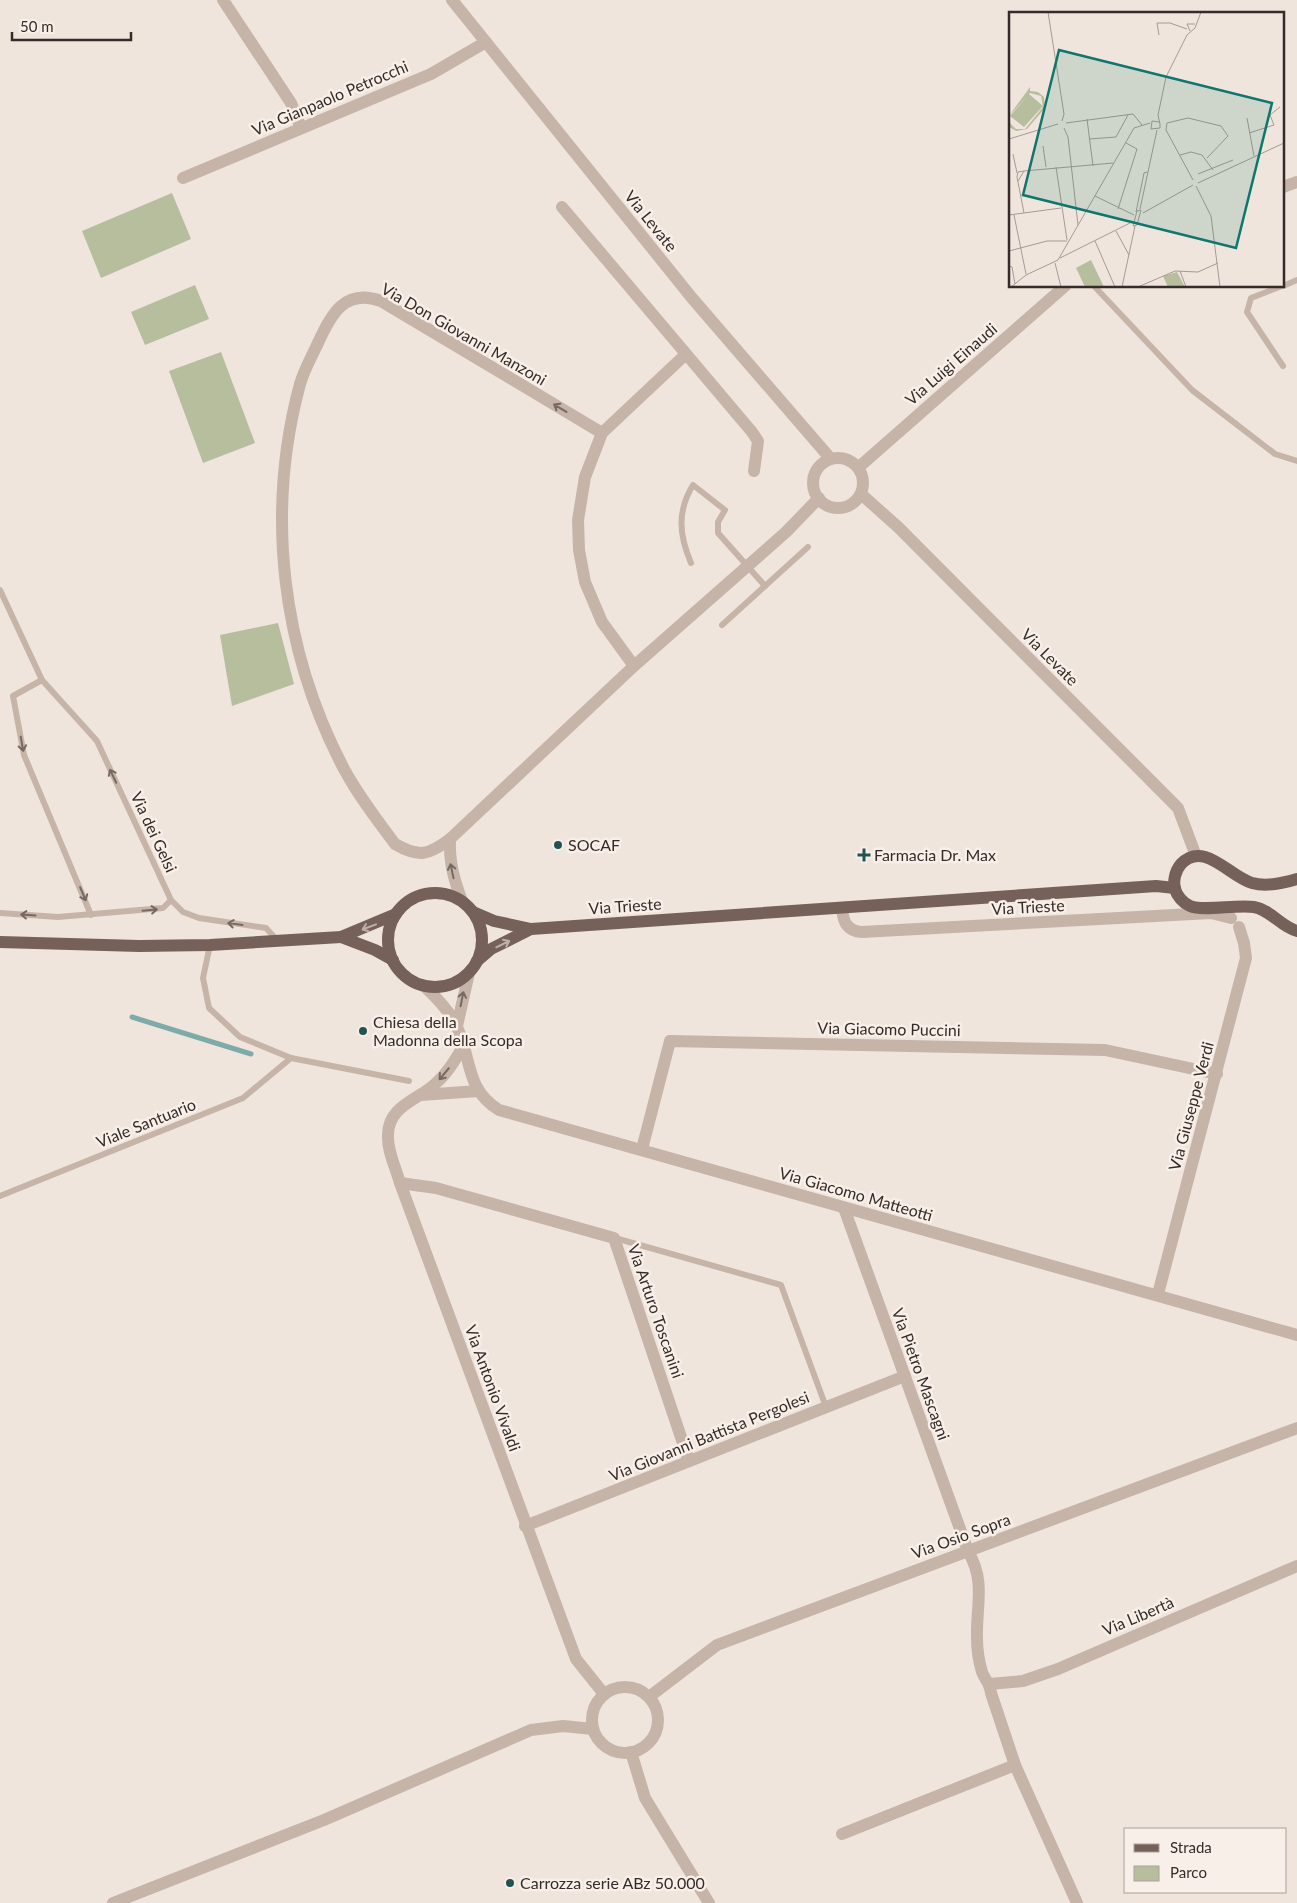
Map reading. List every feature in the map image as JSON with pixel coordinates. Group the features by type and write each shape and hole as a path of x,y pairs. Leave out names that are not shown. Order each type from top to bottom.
{"main road":[{"path":"1297,879 1279,883 1254,884 1208,858 1196,856 1186,860 1177,870 1175,888 1178,895 1189,906 1196,908 1223,906 1256,907 1266,911 1290,929 1297,931"},
{"name":"Via Trieste","path":"531,929 1156,886 1175,888"},
{"path":"0,942 64,945 210,945 341,937 396,914 409,901 426,894 445,894 462,901 473,912 494,921 531,929"},
{"path":"473,912 482,936 477,961"},
{"path":"393,960 389,937 396,914"},
{"path":"341,937 375,950 393,960 406,976 423,985 444,986 457,981 491,949 531,929"}],"street":[{"path":"223,0 290,103 301,128"},
{"name":"Via Levate","path":"452,0 692,298 830,458"},
{"name":"Via Gianpaolo Petrocchi","path":"184,178 431,74 486,42"},
{"path":"1284,187 1297,182"},
{"path":"562,207 758,441 754,470"},
{"name":"Via Luigi Einaudi","path":"859,467 1064,288"},
{"name":"Via Don Giovanni Manzoni","path":"602,433 381,301 356,297 345,303 334,313 325,326 300,382 286,448 282,504 283,566 291,620 304,676 344,770 395,844 408,851 420,854 435,851 450,839 634,666 786,532 819,498"},
{"path":"634,666 602,622 591,600 579,550 578,520 584,477 602,433 685,355"},
{"path":"841,457 851,460 859,467 864,480 861,494 857,500 845,507 830,506 819,498 813,483 814,475 823,462 830,458 841,457"},
{"name":"Via Levate","path":"861,494 898,527 1178,808 1196,856"},
{"path":"450,839 449,858 453,878 462,901"},
{"name":"Via Trieste","path":"842,908 846,926 853,931 862,932 1210,913 1235,922"},
{"name":"Via Giuseppe Verdi","path":"1158,1294 1246,958 1244,943 1235,922"},
{"path":"457,1026 468,972"},
{"path":"423,985 457,1026"},
{"name":"Via Giacomo Matteotti","path":"457,1026 471,1076 479,1092 500,1110 844,1208 1158,1294 1297,1335"},
{"name":"Via Giacomo Puccini","path":"642,1149 670,1040 1105,1050 1217,1074"},
{"name":"Via Antonio Vivaldi","path":"463,1047 454,1063 436,1084 406,1102 394,1114 388,1133 389,1146 400,1183 525,1526 576,1658 604,1694"},
{"path":"420,1095 479,1092"},
{"name":"Via Arturo Toscanini","path":"400,1183 436,1188 614,1238 690,1461"},
{"name":"Via Pietro Mascagni","path":"844,1208 968,1551 974,1562 980,1596 977,1637 982,1673 990,1684 990,1692 1015,1765 1077,1903"},
{"name":"Via Giovanni Battista Pergolesi","path":"525,1526 905,1376"},
{"name":"Via Osio Sopra","path":"649,1697 717,1645 1297,1428"},
{"name":"Via Libertà","path":"990,1684 1023,1681 1058,1669 1297,1566"},
{"path":"622,1687 641,1691 649,1697 658,1715 655,1734 645,1746 631,1752 622,1752 604,1745 594,1729 594,1710 604,1694 622,1687"},
{"path":"113,1903 324,1820 532,1730 563,1726 594,1729"},
{"path":"631,1752 645,1798 709,1903"},
{"path":"842,1834 1015,1765"}],"lane":[{"path":"1284,285 1297,280"},
{"path":"1096,288 1192,390 1275,454 1297,461"},
{"path":"1277,288 1251,298 1247,312 1283,366"},
{"path":"691,563 683,541 681,520 684,503 693,485 725,510 718,522 718,533 765,586"},
{"path":"722,625 808,547"},
{"name":"Via dei Gelsi","path":"0,590 42,680 97,741 171,900 183,912 199,918 266,928 278,941"},
{"path":"42,680 13,696 24,756 91,915"},
{"path":"0,913 58,917 91,915 163,908 171,900"},
{"path":"210,945 203,978 209,1008 240,1037 291,1058 409,1081"},
{"name":"Viale Santuario","path":"0,1196 243,1098 291,1058"},
{"path":"614,1238 781,1285 826,1407"}],"green space":[{"path":"172,193 191,239 101,278 82,231"},
{"path":"195,285 209,319 145,345 131,312"},
{"path":"221,352 255,443 203,463 169,371"},
{"path":"278,623 294,684 232,706 220,635"}],"waterway":[{"path":"132,1017 251,1054"}],"place":[{"name":"SOCAF","path":"558,845"},
{"name":"Farmacia Dr. Max","path":"864,855"},
{"name":"Chiesa della Madonna della Scopa","path":"363,1031"},
{"name":"Carrozza serie ABz 50.000","path":"510,1883"}]}
